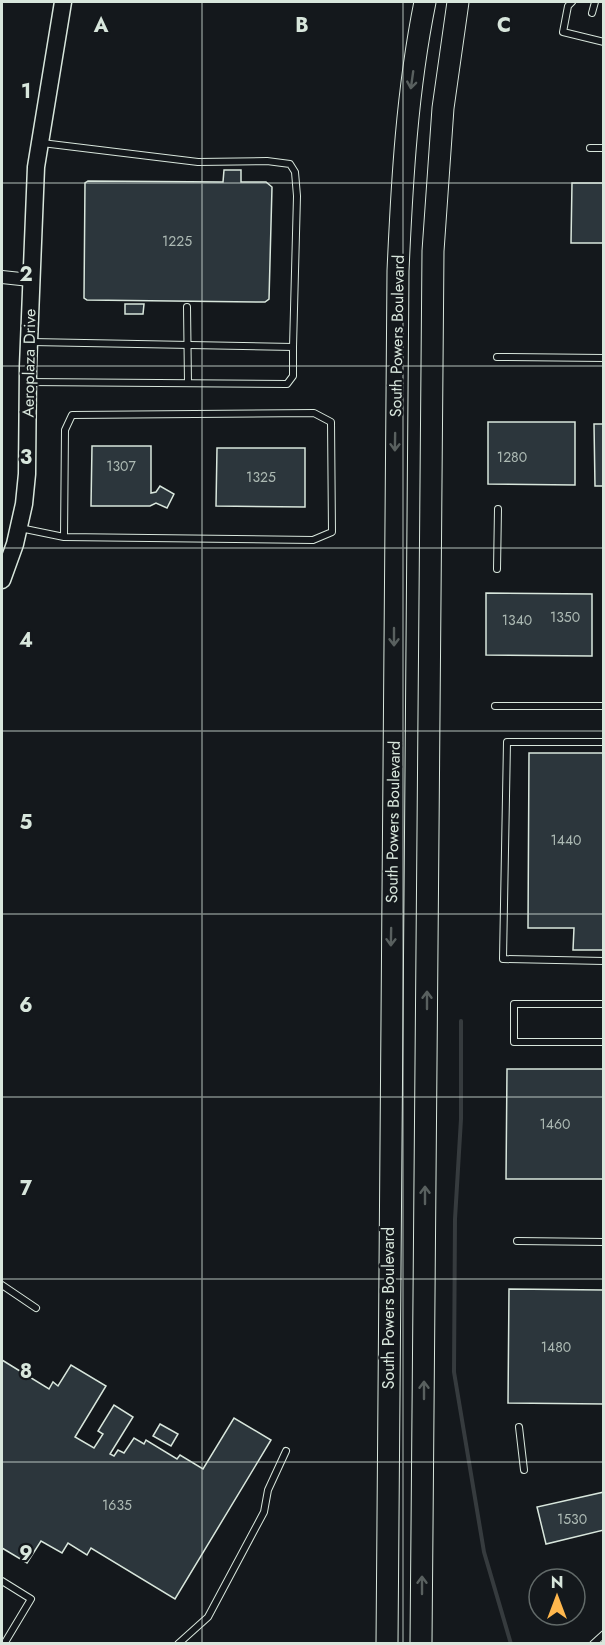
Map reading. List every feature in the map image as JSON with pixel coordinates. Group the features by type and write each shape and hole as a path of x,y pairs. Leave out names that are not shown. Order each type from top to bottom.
{"highway":[{"name":"South Powers Boulevard","path":"387,1644 398,271 408,116 423,2"},
{"name":"South Powers Boulevard","path":"421,1644 431,333 435,209 443,108 458,2"},
{"path":"449,63 465,2"}],"street":[{"name":"Aeroplaza Drive","path":"2,580 20,528 27,474 28,342 33,205 39,142 63,2"},
{"path":"2,277 30,280"}],"lane":[{"path":"572,2 568,6 563,32 587,35 603,42"},
{"path":"592,13 595,2 603,3"},
{"path":"28,382 287,384 293,376 297,196 295,172 290,164 267,161 198,162 39,142"},
{"path":"590,148 603,148"},
{"path":"187,307 188,383"},
{"path":"28,342 293,347"},
{"path":"497,357 603,358"},
{"path":"20,528 64,537 313,540 332,532 331,422 314,413 72,415 65,430 64,537"},
{"path":"497,569 498,508"},
{"path":"495,706 603,706"},
{"path":"603,742 507,742 503,959 603,961"},
{"path":"603,1004 514,1004 514,1041 603,1042"},
{"path":"517,1241 603,1242"},
{"path":"2,1285 36,1308"},
{"path":"519,1427 524,1470"},
{"path":"178,1644 208,1617 264,1512 268,1490 286,1451"},
{"path":"2,1581 31,1599 4,1644"},
{"path":"593,1644 603,1634"}],"building":[{"path":"224,170 241,170 241,182 266,182 272,187 269,299 265,302 87,300 84,298 85,183 88,181 223,182"},
{"path":"572,183 604,183 604,243 571,243"},
{"path":"125,304 144,304 143,314 125,314"},
{"path":"488,422 575,422 575,485 488,484"},
{"path":"594,424 604,424 604,486 595,486"},
{"path":"92,446 151,446 151,493 156,492 160,486 174,494 167,508 156,503 150,506 91,506"},
{"path":"217,448 305,448 305,507 216,506"},
{"path":"486,593 592,594 592,656 486,655"},
{"path":"529,753 604,753 604,950 573,950 574,928 528,928"},
{"path":"507,1069 604,1069 604,1179 506,1179"},
{"path":"509,1289 604,1290 604,1404 508,1403"},
{"path":"2,1360 49,1389 53,1382 58,1386 71,1365 106,1386 75,1437 94,1448 103,1434 98,1431 114,1405 133,1417 110,1454 114,1456 118,1450 124,1453 134,1438 144,1444 146,1440 177,1459 180,1455 203,1469 234,1418 271,1440 175,1599 91,1548 87,1555 68,1543 62,1553 41,1541 27,1563 2,1548"},
{"path":"160,1424 178,1434 171,1446 153,1436"},
{"path":"604,1492 604,1530 546,1544 537,1507"}],"waterway":[{"path":"461,1021 461,1119 455,1219 454,1372 484,1552 511,1644"}]}
